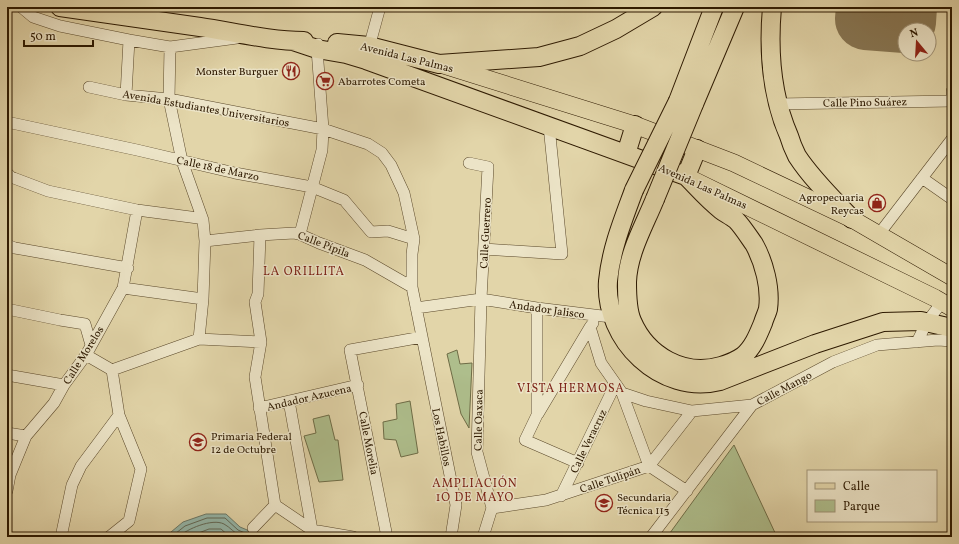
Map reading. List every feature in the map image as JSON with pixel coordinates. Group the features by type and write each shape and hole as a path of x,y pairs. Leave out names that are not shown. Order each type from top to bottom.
{"highway":[{"name":"Avenida Las Palmas","path":"60,7 318,45 346,54 368,53 439,64"},
{"path":"439,64 539,57 580,46 616,29 652,7"},
{"path":"697,149 686,176 720,209 737,221 753,243 764,270 768,309 756,340 743,356 731,363 706,370 679,366 660,356 649,348 638,334 631,320 628,304 627,282 631,256 655,199 714,7"},
{"path":"735,7 686,102 634,190 613,250 608,282 608,316 629,346 645,363 658,373 681,382 708,384 720,381 815,344 883,322 921,321 952,328"},
{"path":"772,7 770,43 771,74 777,104 784,126 797,155 814,180 852,219"},
{"name":"Avenida Las Palmas","path":"368,53 549,126 686,176"},
{"path":"626,154 635,125"}],"main road":[{"name":"Avenida Las Palmas","path":"439,64 635,125 734,163 852,219 952,277"},
{"name":"Avenida Las Palmas","path":"686,176 947,305"},
{"path":"947,305 952,287"}],"street":[{"path":"21,7 33,17 60,26 170,47 252,35"},
{"path":"368,53 380,7"},
{"path":"126,95 129,40"},
{"path":"300,234 322,150 323,129 318,45"},
{"path":"170,47 169,100 182,161 203,220 205,241 203,299 199,339"},
{"name":"Avenida Estudiantes Universitarios","path":"88,87 126,95 169,100 323,129 368,144 382,153 391,165 404,193 414,239"},
{"path":"952,91 952,101"},
{"name":"Calle Pino Suárez","path":"777,104 952,101"},
{"name":"Calle 18 de Marzo","path":"7,122 235,173 312,187 344,200 372,232 388,231 414,239"},
{"path":"484,249 562,254 549,126"},
{"path":"879,234 952,139"},
{"name":"Calle Guerrero","path":"469,163 488,167 481,299"},
{"path":"7,174 11,177 48,191 137,210 198,218 203,220"},
{"path":"922,178 952,199"},
{"name":"Calle Morelos","path":"7,491 10,475 26,436 54,403 64,385 89,350 123,288 128,268 137,210"},
{"name":"Calle Pípila","path":"205,241 260,235 300,234 319,243 365,260 412,287"},
{"path":"260,235 258,294 256,302 261,342 254,377 275,505 312,530 347,537"},
{"name":"Los Habillos","path":"414,239 412,254 412,287 456,505 451,537"},
{"path":"7,245 15,248 128,268"},
{"path":"123,288 203,299"},
{"name":"Andador Jalisco","path":"416,308 481,299 536,308 608,316"},
{"name":"Calle Oaxaca","path":"481,299 477,452 492,508"},
{"path":"916,342 928,322 947,305"},
{"path":"536,308 537,415"},
{"path":"7,309 85,324 89,350 112,370 119,415 141,469 130,521 109,537"},
{"path":"578,462 525,440 537,415 590,327 608,316"},
{"path":"590,327 601,363 619,389 649,466 687,491"},
{"name":"Calle Morelia","path":"388,537 350,350 422,337"},
{"path":"112,370 199,339 261,342"},
{"name":"Calle Mango","path":"651,537 752,404 833,362 877,345 938,340 952,341"},
{"path":"7,375 64,385"},
{"name":"Andador Azucena","path":"259,408 358,385"},
{"path":"619,389 646,401 692,411 752,404"},
{"name":"Calle Veracruz","path":"561,496 578,462 619,389"},
{"path":"289,402 312,530"},
{"name":"Calle Tulipán","path":"492,508 546,500 561,496 649,466 692,411"},
{"path":"61,537 72,485 81,466 119,415"},
{"path":"7,433 26,436"},
{"path":"253,528 275,505"},
{"path":"483,537 492,508"}],"green space":[{"path":"457,350 460,364 472,363 469,428 461,414 447,354"},
{"path":"410,401 418,453 401,457 396,440 384,439 383,422 397,419 396,404"},
{"path":"329,415 335,440 338,440 343,480 319,482 304,436 316,433 313,419"},
{"path":"734,445 777,537 667,537"}],"water":[{"path":"206,514 226,514 240,527 264,537 165,537 183,522"}],"runway":[{"path":"867,7 866,19 905,22 906,7"}],"place":[{"name":"Monster Burguer","path":"291,71"},
{"name":"Abarrotes Cometa","path":"325,81"},
{"name":"Agropecuaria Reycas","path":"877,203"},
{"name":"Primaria Federal 12 de Octubre","path":"198,442"},
{"name":"Secundaria Técnica 113","path":"604,503"}],"district":[{"name":"LA ORILLITA","path":"304,271"},
{"name":"VISTA HERMOSA","path":"571,388"},
{"name":"AMPLIACIÓN 1O DE MAYO","path":"475,490"}]}
